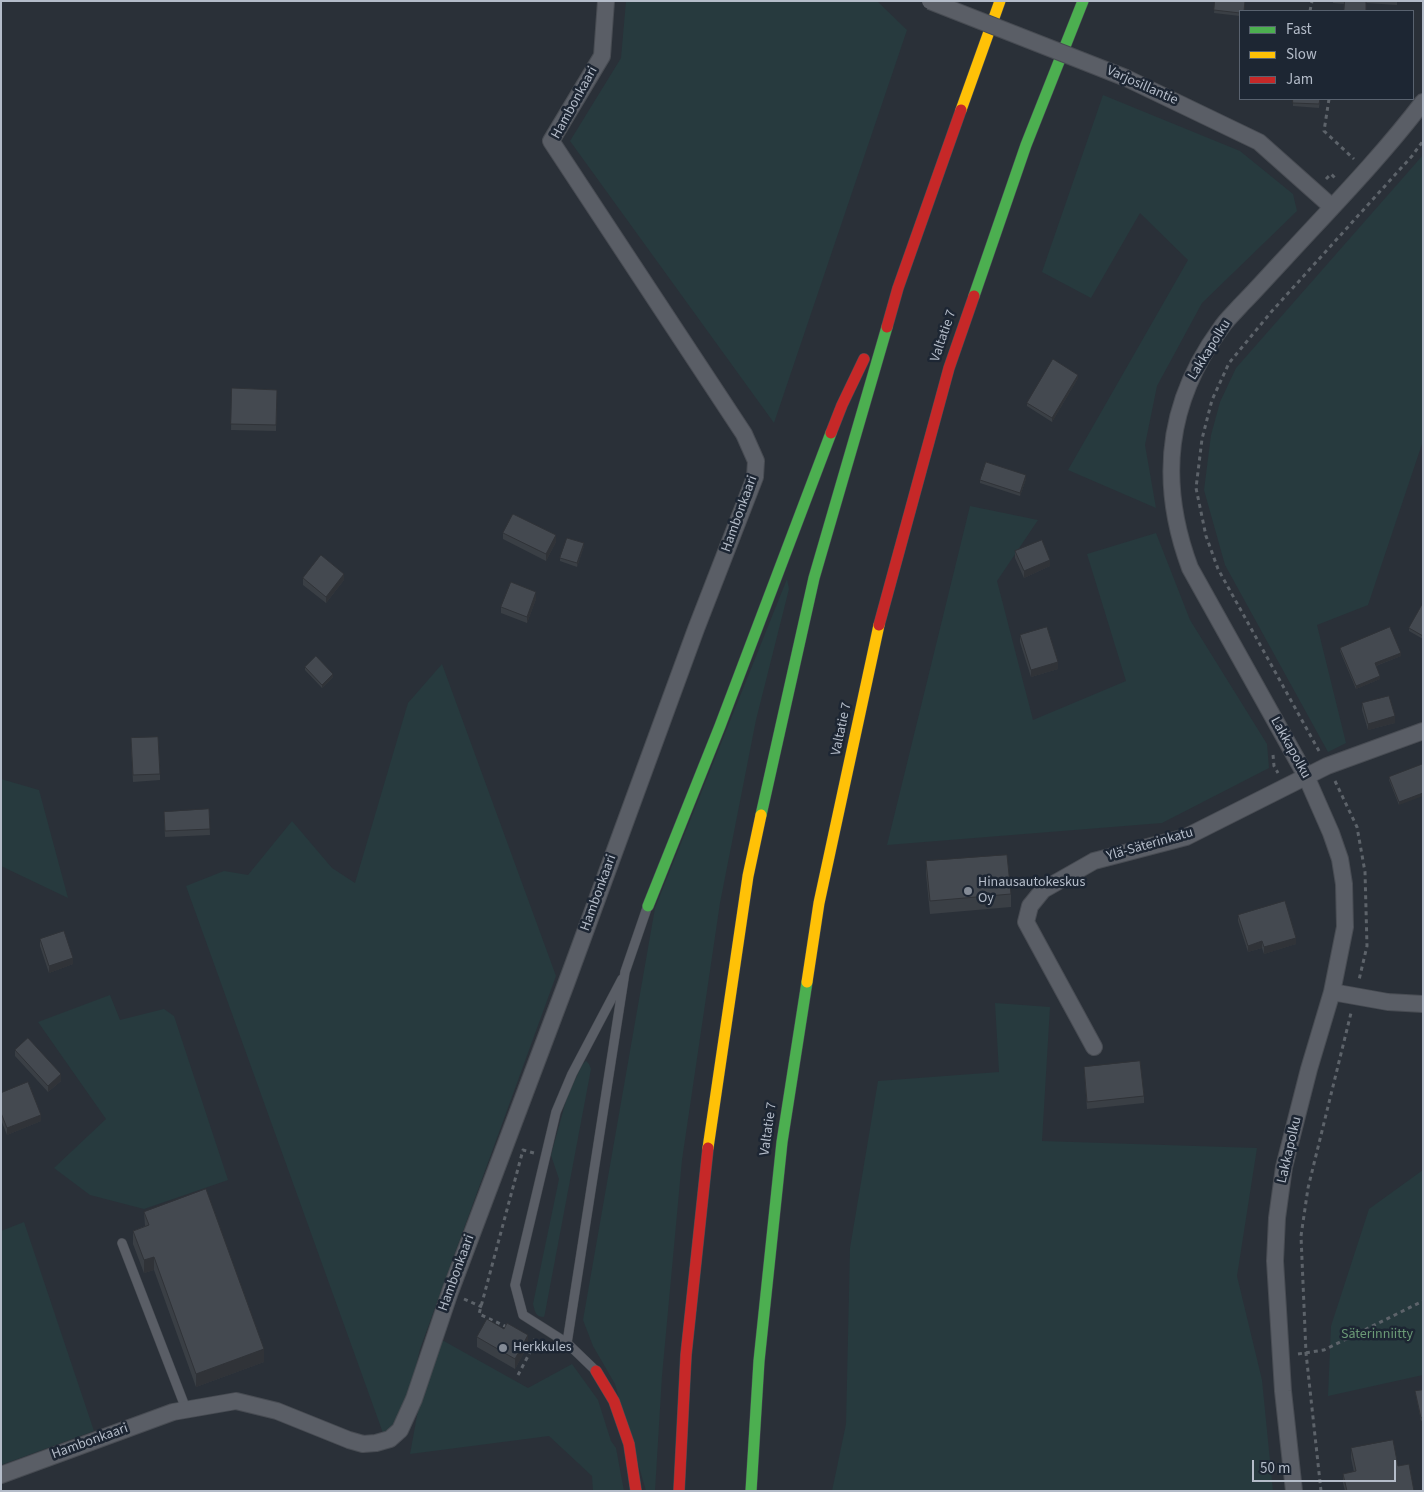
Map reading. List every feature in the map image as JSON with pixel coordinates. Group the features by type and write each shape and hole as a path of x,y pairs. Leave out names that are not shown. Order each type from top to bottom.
{"highway":[{"path":"679,1491 686,1355 708,1147 748,876 814,578 898,288 1000,1"},
{"name":"Valtatie 7","path":"751,1491 759,1361 782,1142 819,903 881,619 949,368 1026,145 1083,1"},
{"path":"648,906 720,726 842,405 898,288"},
{"path":"596,1371 614,1401 629,1444 636,1491"}],"street":[{"name":"Hambonkaari","path":"1,1475 173,1412 236,1401 277,1411 349,1440 363,1444 376,1444 390,1439 400,1430 414,1399 450,1292 696,629 755,477 756,461 744,434 551,140 602,56 606,1"},
{"name":"Varjosillantie","path":"930,1 1126,78 1259,142 1332,207"},
{"name":"Lakkapolku","path":"1294,1491 1283,1391 1275,1261 1277,1218 1284,1167 1309,1069 1332,992 1345,927 1344,884 1340,859 1331,833 1306,776 1190,568 1175,519 1170,458 1176,425 1186,391 1199,362 1221,327 1332,207 1423,102"},
{"name":"Ylä-Säterinkatu","path":"1094,1047 1026,922 1030,906 1043,890 1094,860 1186,837 1327,766 1423,732"},
{"path":"1332,992 1388,1002 1423,1004"}],"lane":[{"path":"596,1371 567,1343 523,1315 515,1285 556,1112 572,1074 625,972 648,906"},
{"path":"567,1343 625,972"},
{"path":"122,1243 186,1409"}],"path":[{"path":"1329,100 1324,130 1365,170"},
{"path":"1281,1355 1324,1350 1423,1301"}],"green space":[{"path":"626,1 877,1 907,30 774,423 570,141 621,58"},
{"path":"1103,95 1240,151 1293,194 1297,211 1202,303 1157,386 1145,445 1156,508 1068,470 1188,260 1140,213 1091,298 1042,272"},
{"path":"1423,155 1423,441 1368,605 1317,625 1346,743 1328,752 1225,565 1204,490 1211,435 1220,402 1236,368"},
{"path":"970,506 1038,520 997,581 1033,720 1126,681 1087,554 1156,533 1190,620 1267,744 1269,768 1162,823 887,845"},
{"path":"787,579 789,589 756,720 720,903 682,1160 662,1376 655,1491 646,1491 615,1384 593,1346 583,1320 655,908"},
{"path":"442,664 556,976 420,1349 406,1401 393,1427 383,1433 186,886 224,871 248,875 292,821 332,868 355,883 408,703"},
{"path":"1,779 39,790 68,898 1,866"},
{"path":"110,995 120,1020 164,1009 174,1016 228,1180 144,1209 90,1195 54,1168 106,1119 38,1022"},
{"path":"995,1003 1050,1007 1042,1141 1257,1148 1237,1276 1262,1380 1273,1491 832,1491 846,1424 850,1248 878,1081 999,1072"},
{"path":"586,1061 591,1069 545,1313 544,1317 541,1317 536,1313 533,1304 559,1179 551,1155 567,1097 582,1065"},
{"name":"Säterinniitty","path":"1423,1170 1423,1375 1328,1396 1331,1326 1369,1209"},
{"path":"24,1222 94,1431 1,1465 1,1231"},
{"path":"442,1340 528,1388 572,1364 598,1400 611,1441 616,1448 624,1491 593,1491 592,1476 549,1436 410,1454 418,1410"}],"building":[{"path":"1215,1 1245,1 1244,10 1239,10 1239,13 1214,10"},
{"path":"1345,1 1366,1 1366,10 1344,10"},
{"path":"1293,100 1320,100 1319,104 1293,103"},
{"path":"1053,359 1078,375 1052,418 1027,403"},
{"path":"232,388 277,390 276,425 231,424"},
{"path":"986,462 1026,475 1020,493 980,480"},
{"path":"513,514 556,535 546,554 503,533"},
{"path":"567,538 584,543 577,563 560,558"},
{"path":"1042,540 1050,560 1024,571 1015,551"},
{"path":"321,555 344,574 326,597 303,578"},
{"path":"511,582 536,592 527,617 501,607"},
{"path":"1423,603 1423,636 1409,628"},
{"path":"1047,627 1058,662 1031,670 1020,635"},
{"path":"1390,627 1401,653 1375,663 1380,676 1356,686 1340,648"},
{"path":"316,656 333,674 322,685 305,667"},
{"path":"1389,696 1395,716 1368,724 1362,703"},
{"path":"158,737 160,774 133,775 131,738"},
{"path":"1423,764 1423,793 1399,802 1389,777"},
{"path":"209,809 210,829 165,831 164,812"},
{"name":"Hinausautokeskus Oy","path":"1007,855 1011,894 930,901 926,861"},
{"path":"1285,901 1296,938 1264,947 1262,941 1248,946 1238,915"},
{"path":"64,931 73,958 49,966 40,939"},
{"path":"28,1038 61,1074 48,1086 15,1050"},
{"path":"1140,1061 1144,1096 1087,1102 1084,1067"},
{"path":"28,1082 41,1115 7,1128 1,1113 1,1093"},
{"path":"206,1189 264,1349 196,1374 154,1257 144,1260 133,1231 149,1225 144,1212"},
{"path":"487,1319 504,1329 507,1323 528,1335 515,1359 477,1337"},
{"path":"1423,1390 1423,1417 1421,1418 1415,1391"},
{"path":"1393,1440 1398,1466 1409,1464 1414,1491 1347,1491 1343,1474 1356,1471 1351,1448"}],"traffic: fast":[{"path":"974,296 1026,145 1083,1"},
{"path":"761,815 814,578 887,327"},
{"path":"648,906 720,726 831,433"},
{"path":"751,1491 759,1361 782,1142 807,982"}],"traffic: slow":[{"path":"961,110 1000,1"},
{"path":"807,982 819,903 879,625"},
{"path":"708,1148 748,876 761,815"}],"traffic: jam":[{"path":"887,327 898,288 961,110"},
{"path":"879,625 949,368 974,296"},
{"path":"831,433 864,359"},
{"path":"679,1491 686,1355 708,1148"},
{"path":"596,1371 614,1401 629,1444 636,1491"}],"place":[{"name":"Hinausautokeskus Oy","path":"968,891"},
{"name":"Herkkules","path":"503,1348"}]}
